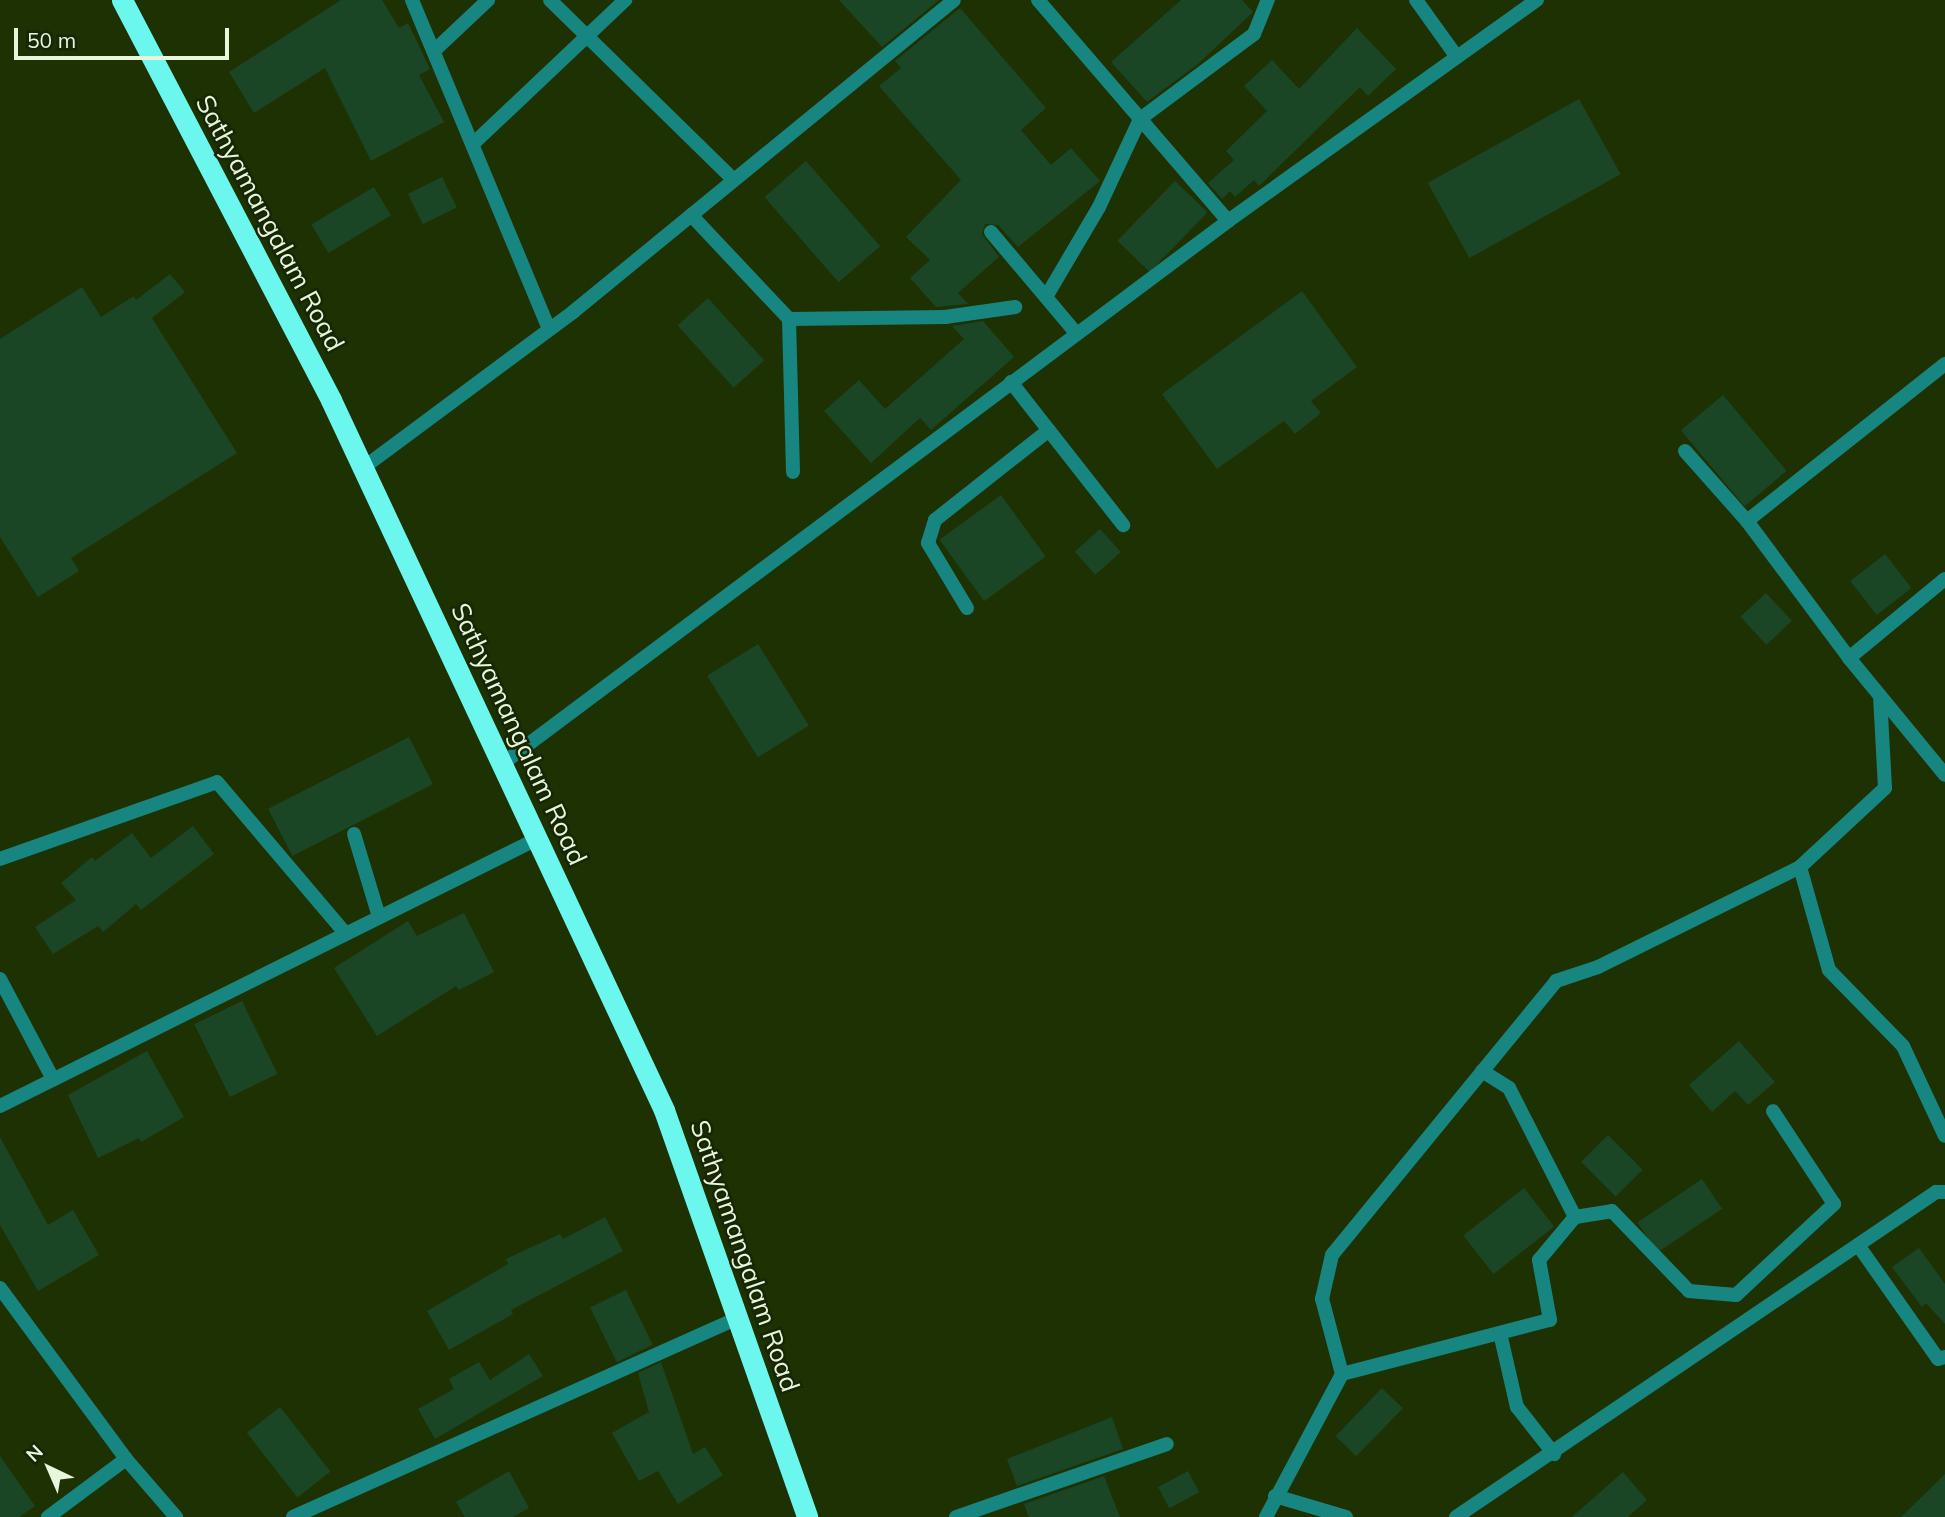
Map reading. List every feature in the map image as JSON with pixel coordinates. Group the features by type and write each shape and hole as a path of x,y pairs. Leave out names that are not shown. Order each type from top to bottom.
{"highway":[{"name":"Sathyamangalam Road","path":"122,0 363,468 664,1110 807,1517"}],"street":[{"path":"412,0 475,142 549,330"},
{"path":"435,51 488,0"},
{"path":"550,0 734,180"},
{"path":"475,142 625,0"},
{"path":"363,468 549,330 954,0"},
{"path":"1038,0 1227,221"},
{"path":"1046,297 1099,207 1140,119 1254,34 1268,0"},
{"path":"1416,0 1457,57"},
{"path":"502,764 1227,221 1537,0"},
{"path":"691,215 789,319 793,472"},
{"path":"991,232 1077,334"},
{"path":"789,319 944,317 1015,307"},
{"path":"1747,521 1945,365"},
{"path":"1012,382 1123,525"},
{"path":"967,608 928,543 934,520 1049,430"},
{"path":"1685,451 1747,521 1849,658 1945,775"},
{"path":"1849,658 1945,579"},
{"path":"1266,1517 1342,1374 1322,1298 1332,1255 1556,981 1598,967 1800,867 1885,788 1880,695"},
{"path":"0,859 217,782 346,934"},
{"path":"354,834 379,917"},
{"path":"0,1106 537,839"},
{"path":"1800,867 1829,970 1903,1046 1945,1136"},
{"path":"0,979 53,1079"},
{"path":"1482,1071 1509,1088 1575,1217"},
{"path":"1342,1374 1550,1320 1539,1260 1575,1217 1612,1211 1689,1291 1736,1295 1834,1204 1773,1111"},
{"path":"1456,1517 1554,1454 1936,1192 1945,1192"},
{"path":"1858,1245 1938,1359 1945,1357"},
{"path":"0,1288 126,1460 176,1517"},
{"path":"0,1316 13,1306"},
{"path":"293,1517 737,1318"},
{"path":"1500,1333 1517,1407 1554,1454"},
{"path":"957,1517 1167,1444"},
{"path":"48,1517 126,1460"},
{"path":"1275,1496 1346,1517"}],"building":[{"path":"341,0 382,0 399,28 408,23 430,69 419,75 444,122 371,161 325,68 254,113 229,72"},
{"path":"839,0 939,0 882,47"},
{"path":"1181,0 1242,0 1253,12 1198,64 1147,102 1111,62"},
{"path":"960,8 1046,108 1021,130 1051,165 1071,148 1100,181 1018,247 998,225 985,224 982,234 999,257 958,293 968,304 936,307 910,278 930,260 906,237 961,180 879,86 901,68 895,61"},
{"path":"1357,28 1396,69 1368,96 1360,87 1259,186 1254,180 1235,197 1230,191 1222,199 1208,183 1234,160 1226,151 1267,111 1244,86 1272,60 1299,89"},
{"path":"1579,99 1621,174 1469,258 1428,183"},
{"path":"806,161 880,246 839,282 764,197"},
{"path":"442,177 457,208 423,224 408,194"},
{"path":"1175,181 1207,212 1150,272 1117,241"},
{"path":"374,187 391,215 328,253 311,225"},
{"path":"170,274 185,292 152,318 237,453 71,558 79,571 38,597 0,537 0,339 82,287 101,317 134,296 136,300"},
{"path":"1302,291 1357,367 1311,401 1321,413 1295,434 1284,421 1217,469 1162,394"},
{"path":"708,298 764,360 734,388 678,325"},
{"path":"983,321 1014,357 931,430 920,418 871,463 824,411 859,380 885,409 964,339 952,326"},
{"path":"1723,395 1787,471 1745,506 1681,430"},
{"path":"1001,495 1046,556 984,601 940,540"},
{"path":"1100,529 1121,552 1095,575 1075,552"},
{"path":"1885,554 1911,588 1877,615 1850,581"},
{"path":"1766,593 1792,621 1766,645 1740,617"},
{"path":"758,644 809,725 758,757 707,676"},
{"path":"409,737 433,784 292,856 268,809"},
{"path":"193,826 214,854 141,910 136,904 103,932 98,926 53,954 35,927 76,900 61,883 92,857 95,861 132,833 151,858"},
{"path":"464,913 494,972 459,990 456,986 377,1036 334,968 408,921 417,936"},
{"path":"242,1001 278,1074 230,1097 194,1024"},
{"path":"1739,1041 1775,1082 1748,1105 1735,1091 1712,1112 1689,1085"},
{"path":"147,1051 184,1117 141,1142 139,1138 98,1158 68,1095"},
{"path":"1608,1135 1643,1170 1616,1197 1581,1162"},
{"path":"0,1137 48,1225 73,1210 99,1255 38,1291 0,1225"},
{"path":"1702,1179 1722,1209 1657,1252 1637,1223"},
{"path":"1524,1188 1554,1227 1493,1274 1463,1235"},
{"path":"605,1217 623,1251 511,1310 513,1314 449,1350 427,1311 508,1264 506,1259 560,1234 563,1239"},
{"path":"1919,1248 1945,1284 1945,1324 1926,1303 1922,1307 1892,1267"},
{"path":"626,1290 653,1345 617,1362 590,1308"},
{"path":"529,1354 543,1376 435,1439 418,1409 454,1389 449,1379 479,1362 490,1380"},
{"path":"661,1362 693,1454 705,1447 723,1475 678,1504 658,1471 639,1481 612,1433 649,1412 638,1373"},
{"path":"1382,1388 1403,1408 1356,1456 1335,1436"},
{"path":"280,1407 330,1472 297,1497 247,1433"},
{"path":"1112,1417 1123,1449 1017,1486 1007,1459"},
{"path":"0,1456 35,1506 19,1517 0,1517"},
{"path":"509,1471 529,1508 513,1517 465,1517 456,1502"},
{"path":"1188,1471 1199,1492 1169,1508 1158,1487"},
{"path":"1623,1472 1647,1500 1628,1517 1572,1517"},
{"path":"1945,1474 1945,1517 1901,1517"},
{"path":"1104,1476 1120,1517 1029,1517 1024,1504"}]}
